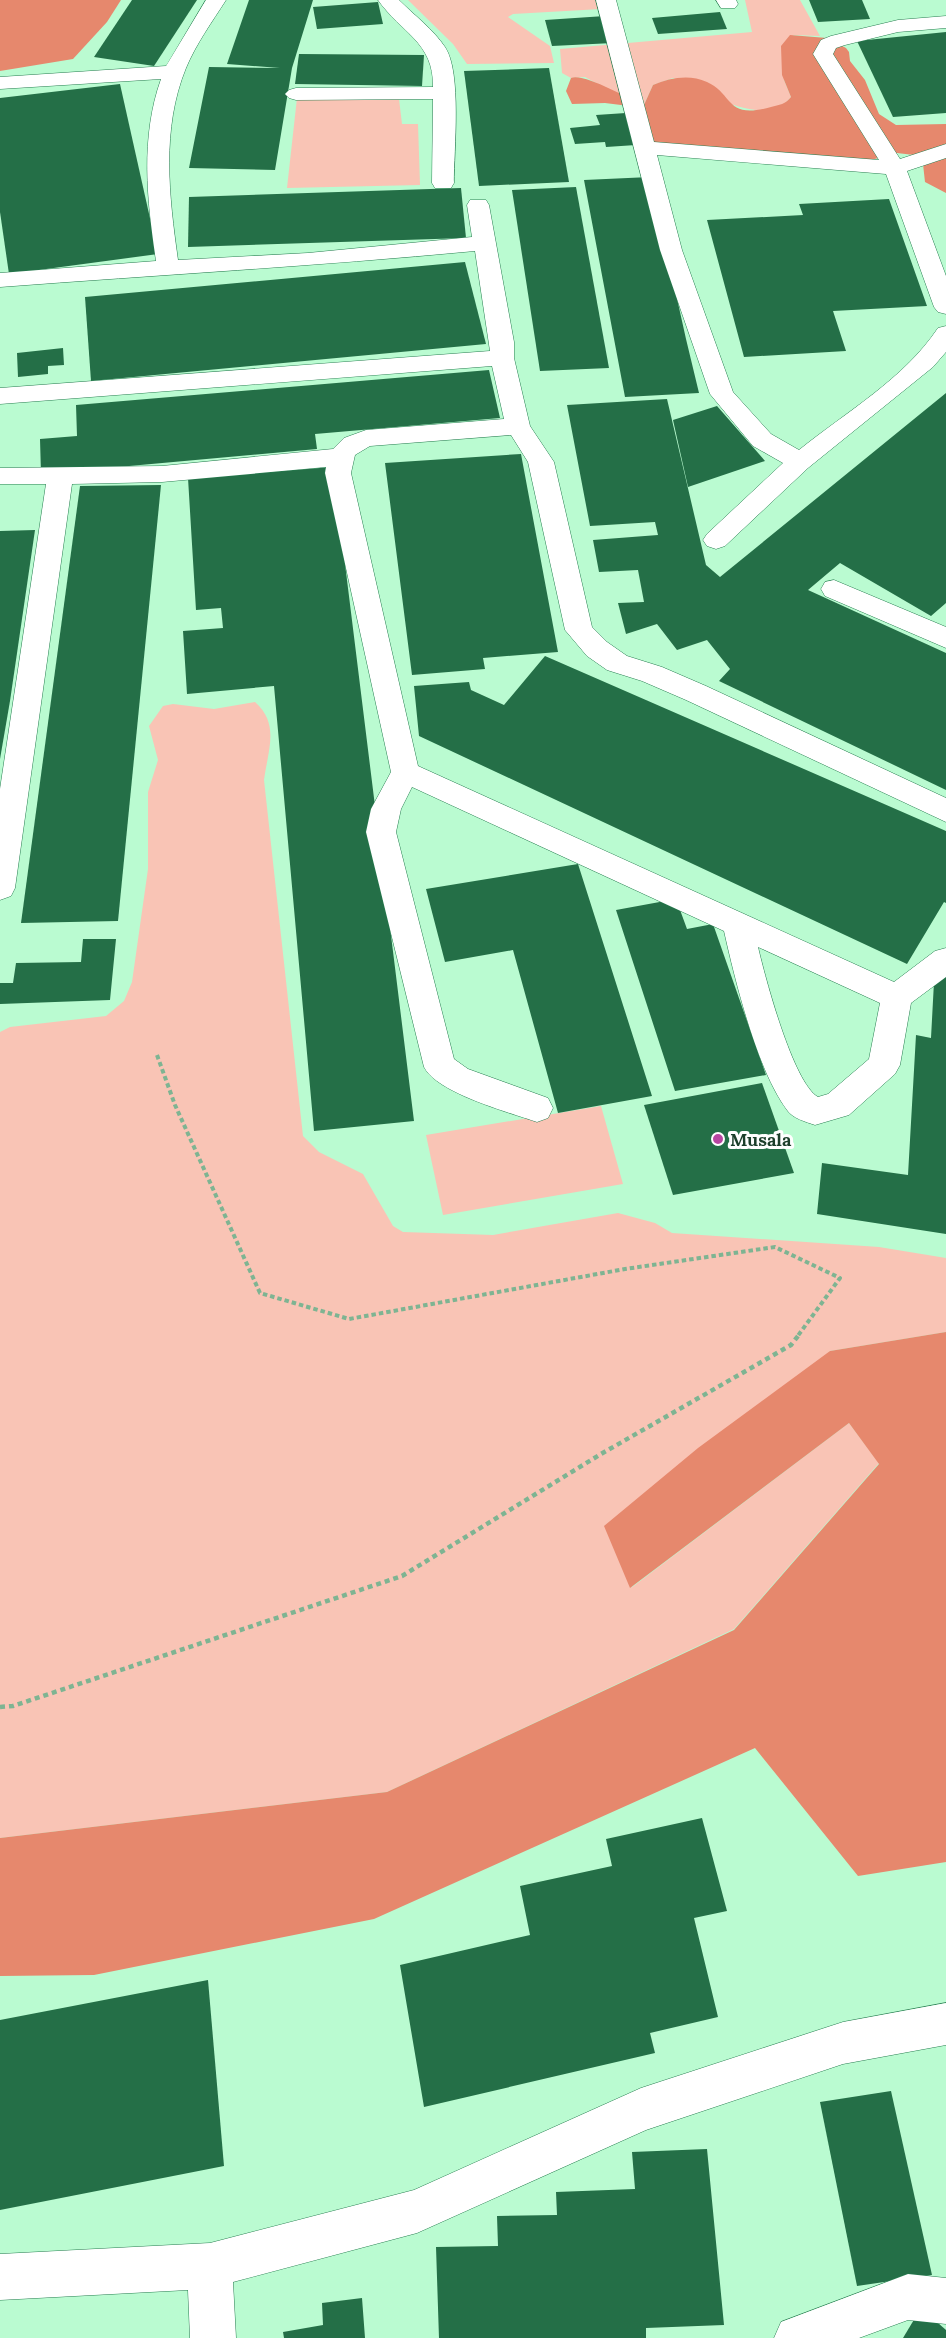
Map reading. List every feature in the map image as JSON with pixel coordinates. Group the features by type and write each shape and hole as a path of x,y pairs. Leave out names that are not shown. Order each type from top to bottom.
{"street":[{"path":"168,267 157,189 162,119 174,72 216,0"},
{"path":"388,0 436,49 444,70 443,183"},
{"path":"606,0 671,250 722,394 762,440 801,462"},
{"path":"946,22 898,26 838,40 824,49 823,54 895,168 946,307"},
{"path":"0,83 174,72"},
{"path":"296,94 445,93"},
{"path":"645,148 895,168 946,151"},
{"path":"478,205 502,342 502,358 518,426 541,462 579,630 597,649 617,663 652,674 696,693 946,811"},
{"path":"0,280 168,267 308,260 484,243"},
{"path":"716,540 801,462 924,362 943,343 946,333"},
{"path":"0,396 502,358"},
{"path":"518,426 366,438 347,445 340,457 338,473 405,772 386,809 381,832 440,1067 457,1078 537,1108"},
{"path":"0,476 162,474 340,457"},
{"path":"0,888 60,477"},
{"path":"834,589 946,638"},
{"path":"405,772 897,997"},
{"path":"737,923 751,984 782,1070 800,1102 815,1111 838,1105 884,1065 897,997 946,960"},
{"path":"0,2277 210,2266 417,2211 641,2110 832,2047 946,2024"},
{"path":"210,2266 213,2338"},
{"path":"797,2338 908,2297 946,2301"}],"path":[{"path":"0,1707 13,1706 402,1576 601,1454 791,1345 840,1278 775,1246 625,1269 349,1318 260,1293 175,1105 157,1055"}],"shaded area":[{"path":"0,0 121,0 107,22 73,59 0,71"},
{"path":"408,0 598,0 601,9 513,14 508,17 550,46 554,63 467,64 453,44"},
{"path":"745,0 800,0 820,36 793,35 784,80 791,97 780,106 766,110 733,105 673,78 653,85 644,105 620,96 585,77 571,78 562,73 560,49 752,32"},
{"path":"790,35 827,38 846,48 850,61 865,80 879,114 896,125 946,124 946,193 925,182 923,164 914,155 897,153 852,165 705,146 656,149 629,106 605,103 572,104 566,91 571,78 577,77 596,82 644,105 653,85 666,80 693,78 716,87 738,108 756,110 777,106 785,103 791,97 782,75 781,46"},
{"path":"297,98 399,99 402,124 418,124 420,185 287,188"},
{"path":"255,702 263,710 270,728 270,748 264,780 303,1136 319,1152 363,1174 393,1226 403,1232 493,1235 618,1213 655,1223 672,1233 879,1247 946,1258 946,1332 830,1351 631,1588 849,1423 879,1463 734,1629 387,1792 0,1838 0,1032 10,1027 106,1016 124,1001 132,982 148,869 148,792 158,760 149,726 163,706 173,704 214,709"},
{"path":"601,1106 623,1184 443,1215 426,1135"},
{"path":"946,1332 946,1862 858,1876 755,1748 374,1919 94,1975 0,1976 0,1838 387,1792 734,1630 879,1464 849,1423 630,1588 604,1526 698,1448 830,1351"}],"building":[{"path":"132,0 197,0 154,66 94,57"},
{"path":"249,0 313,0 292,68 275,170 189,168 209,67 280,68 227,64"},
{"path":"809,0 862,0 870,19 818,22"},
{"path":"378,2 383,24 317,29 313,7"},
{"path":"720,12 727,29 658,34 652,18"},
{"path":"605,16 613,43 552,46 545,20"},
{"path":"946,32 946,113 893,117 857,41"},
{"path":"299,54 424,55 422,86 295,84"},
{"path":"549,68 569,182 479,186 464,71"},
{"path":"120,84 158,254 9,274 0,212 0,98"},
{"path":"626,113 636,145 606,147 605,142 575,144 570,128 600,125 596,115"},
{"path":"650,177 699,393 625,397 584,180"},
{"path":"576,187 609,368 540,371 512,190"},
{"path":"461,188 466,238 188,247 189,197"},
{"path":"889,199 927,306 833,311 846,351 744,357 707,220 803,215 799,204"},
{"path":"465,262 486,344 91,381 85,297"},
{"path":"63,348 64,365 48,366 48,374 18,377 17,353"},
{"path":"489,370 500,418 315,434 317,449 41,474 40,439 77,436 76,405"},
{"path":"946,393 946,603 931,616 840,563 808,590 946,653 946,790 719,681 730,669 707,640 677,650 657,624 626,634 618,603 644,602 638,570 599,572 593,540 658,535 655,522 590,526 567,405 667,399 706,565 720,577"},
{"path":"717,406 765,461 688,487 673,420"},
{"path":"521,454 558,652 483,658 485,669 412,675 385,463"},
{"path":"333,467 414,1121 314,1131 274,686 187,694 183,631 223,628 221,608 196,610 188,478"},
{"path":"161,485 118,921 21,923 80,486"},
{"path":"35,530 10,701 0,759 0,531"},
{"path":"545,656 946,831 946,903 944,902 907,964 419,736 414,686 469,682 471,690 504,705"},
{"path":"578,864 652,1096 558,1113 513,950 445,962 426,889"},
{"path":"676,899 687,929 713,924 766,1075 675,1091 616,910"},
{"path":"83,939 116,939 110,1000 0,1004 0,983 13,983 16,963 81,962"},
{"path":"946,975 946,1234 817,1214 822,1163 908,1175 916,1035 931,1038 934,982"},
{"name":"Musala","path":"762,1083 794,1173 673,1195 644,1105"},
{"path":"702,1818 727,1911 694,1918 718,2017 650,2033 655,2053 424,2107 400,1965 530,1935 520,1886 612,1866 606,1839"},
{"path":"208,1980 224,2166 0,2210 0,2020"},
{"path":"891,2091 932,2275 857,2286 820,2102"},
{"path":"707,2149 724,2325 646,2328 646,2338 439,2338 436,2247 498,2246 497,2216 557,2215 556,2192 635,2189 632,2152"},
{"path":"362,2298 365,2338 284,2338 283,2332 323,2325 322,2303"},
{"path":"921,2308 946,2330 946,2338 903,2338"}],"place":[{"name":"Musala","path":"718,1139"}]}
